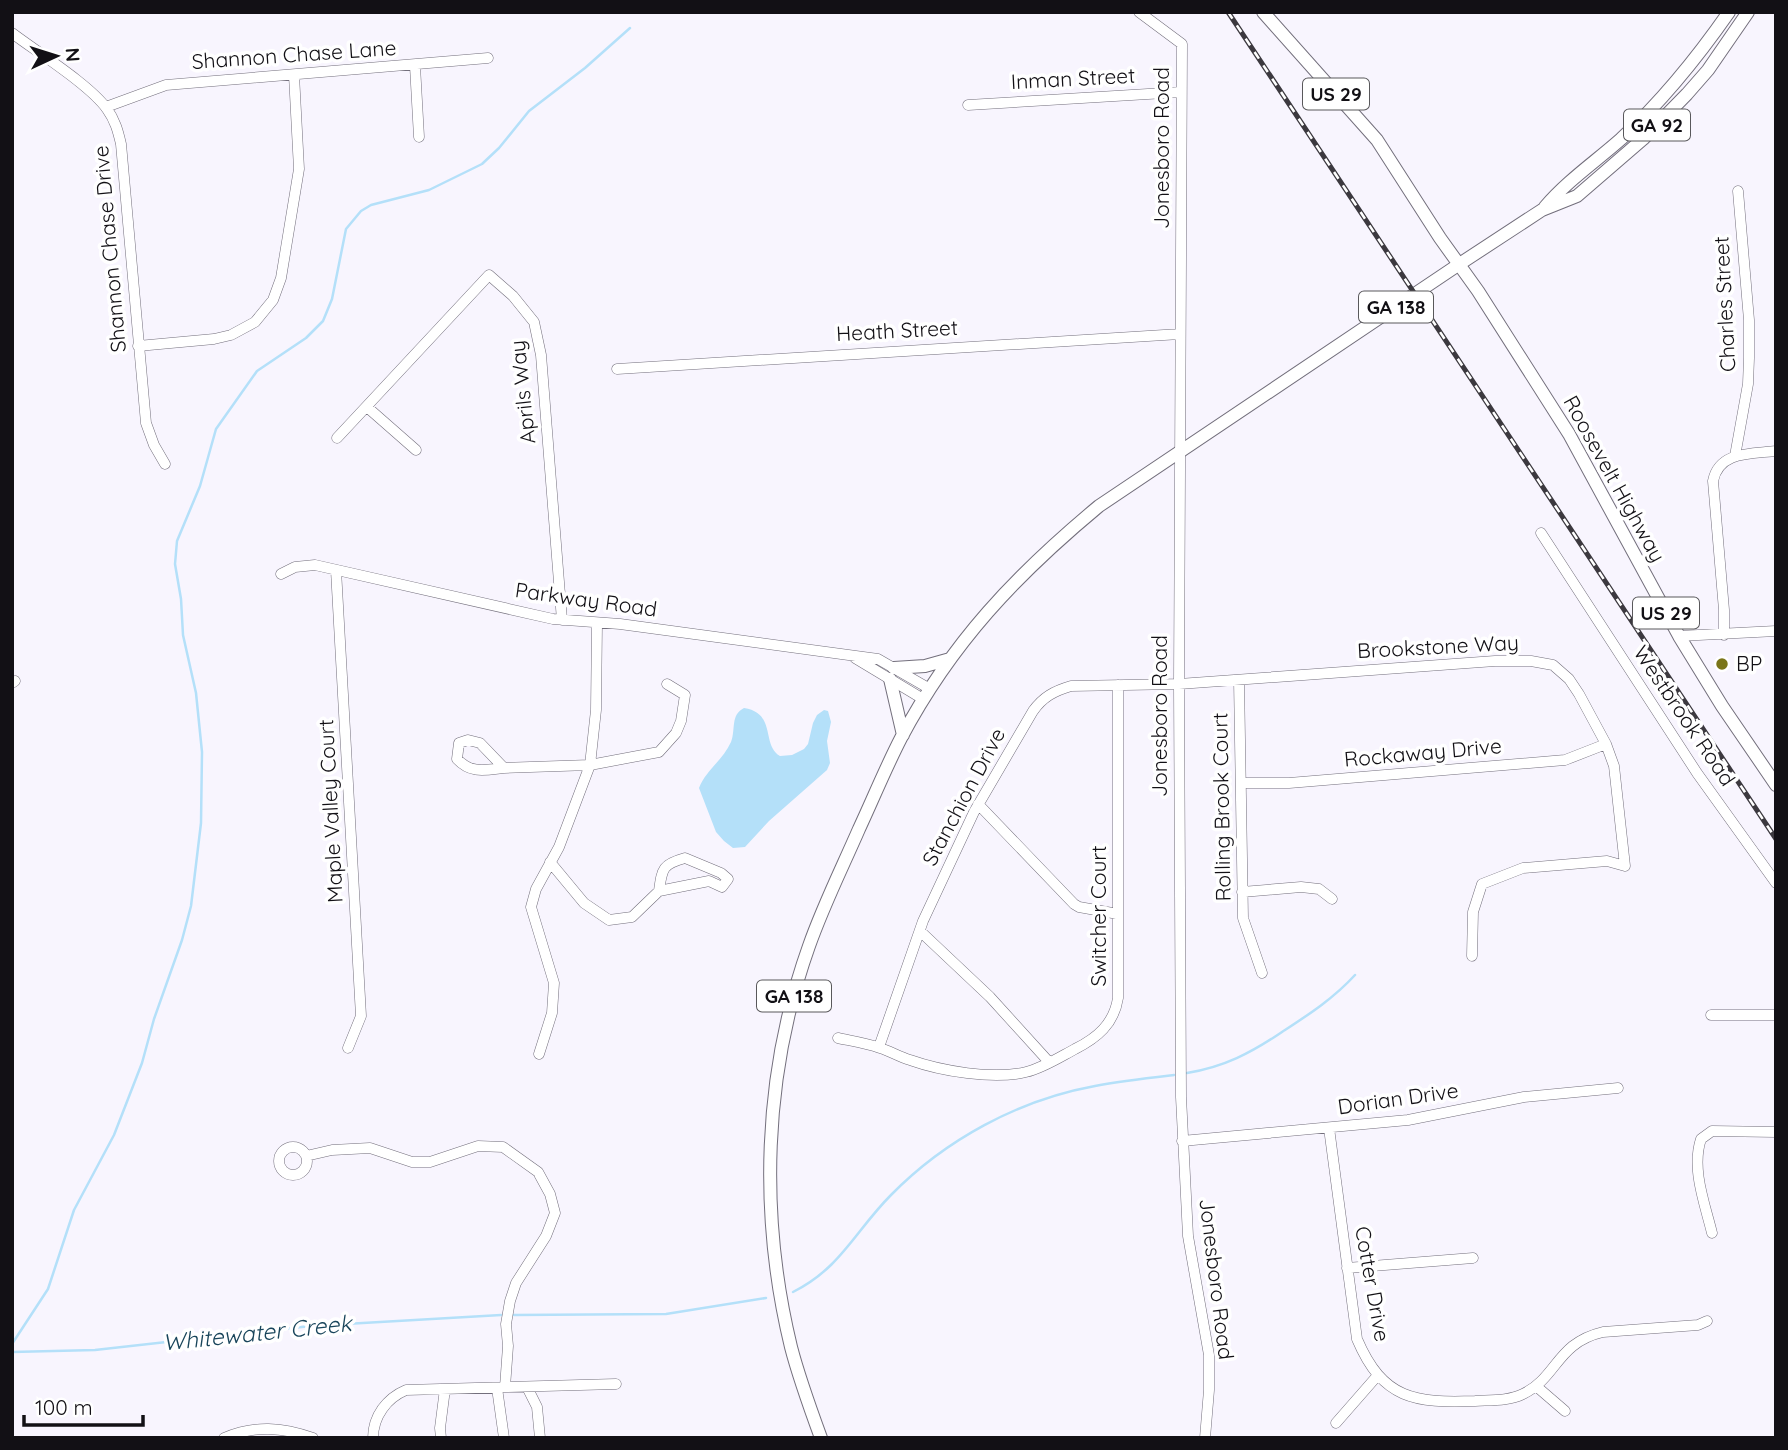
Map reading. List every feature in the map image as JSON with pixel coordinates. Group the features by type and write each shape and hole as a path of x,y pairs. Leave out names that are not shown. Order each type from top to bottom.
{"main road":[{"name":"US 29","path":"1263,12 1377,140 1458,265"},
{"name":"GA 92","path":"1542,210 1560,188 1620,139 1660,100 1698,55 1729,12"},
{"name":"GA 92","path":"1458,265 1542,210 1577,196 1643,139 1707,70 1748,12"},
{"name":"GA 138","path":"821,1438 792,1349 773,1242 769,1182 775,1086 783,1039 809,946 826,901 903,736 950,659 997,600 1049,547 1099,506 1458,265"},
{"name":"Roosevelt Highway","path":"1458,265 1478,291 1569,434 1679,636 1722,706 1776,785"},
{"path":"903,736 892,673 950,659"}],"street":[{"name":"Jonesboro Road","path":"1139,12 1182,44 1179,684 1182,1141 1188,1236 1209,1355 1205,1438"},
{"name":"Shannon Chase Drive","path":"12,33 92,93 106,107 116,124 121,144 146,423 165,464"},
{"name":"Shannon Chase Lane","path":"106,107 148,89 166,85 488,58"},
{"path":"415,65 419,137"},
{"path":"138,346 231,335 255,322 273,300 281,278 299,169 294,75"},
{"name":"Inman Street","path":"968,105 1181,92"},
{"name":"Charles Street","path":"1735,456 1748,384 1749,358 1749,320 1738,191"},
{"name":"Aprils Way","path":"337,438 489,275 513,296 534,322 541,355 562,620"},
{"name":"Heath Street","path":"617,369 1180,334"},
{"path":"367,407 416,450"},
{"path":"1724,635 1713,481 1717,467 1735,456 1776,451"},
{"name":"Westbrook Road","path":"1541,533 1697,773 1776,883"},
{"name":"Parkway Road","path":"281,575 306,564 562,620 597,622 849,654 892,673 927,694"},
{"name":"Maple Valley Court","path":"336,570 361,1016 348,1048"},
{"path":"539,1054 552,1013 554,983 531,908 536,889 559,847 590,765 596,710 597,622"},
{"path":"1679,636 1776,631"},
{"name":"Brookstone Way","path":"1179,684 1495,661 1531,661 1553,665 1569,679 1605,744 1614,766 1625,866 1607,861 1523,868 1482,884 1473,912 1472,956"},
{"name":"Rolling Brook Court","path":"1239,680 1243,918 1262,973"},
{"path":"504,768 480,743 468,740 459,743 457,759 465,768 480,770 590,765 659,752 676,733 685,695 667,684"},
{"name":"Stanchion Drive","path":"879,1047 920,931 978,804 1041,700 1071,687 1179,684"},
{"name":"Switcher Court","path":"838,1038 879,1047 909,1060 948,1070 1011,1074 1027,1072 1094,1040 1113,1016 1118,998 1118,685"},
{"name":"Rockaway Drive","path":"1242,783 1289,783 1565,760 1605,744"},
{"path":"978,804 1074,904 1118,914"},
{"path":"551,862 584,903 609,920 632,917 659,891 709,881 722,887 728,879 722,873 685,858 670,862 663,870 659,891"},
{"path":"1242,892 1301,887 1319,889 1332,899"},
{"path":"920,931 990,997 1049,1062"},
{"path":"1711,1015 1776,1015"},
{"name":"Dorian Drive","path":"1182,1141 1408,1120 1524,1097 1618,1088"},
{"name":"Cotter Drive","path":"1329,1128 1357,1339 1365,1357 1378,1375 1406,1396 1438,1402 1507,1399 1536,1386 1569,1348 1588,1336 1603,1332 1698,1325 1707,1321"},
{"path":"1712,1233 1699,1178 1701,1139 1712,1131 1776,1132"},
{"path":"306,1156 332,1150 370,1148 412,1162 430,1162 478,1146 503,1147 538,1172 550,1195 555,1213 546,1236 516,1283 510,1301 506,1324 508,1346 501,1387 504,1438"},
{"path":"1347,1268 1473,1258"},
{"path":"1336,1423 1378,1375"},
{"path":"373,1438 373,1429 381,1409 406,1390 616,1384"},
{"path":"1536,1386 1565,1411"},
{"path":"527,1387 537,1407 540,1438"},
{"path":"441,1438 445,1389"},
{"path":"224,1438 242,1430 288,1429 313,1438"}],"water":[{"path":"744,708 761,716 771,745 780,756 792,755 804,749 817,715 824,710 828,711 831,722 827,741 830,763 827,770 769,821 745,847 733,848 716,832 699,788 728,748 735,719"}],"waterway":[{"path":"12,1344 48,1289 74,1210 114,1135 142,1063 191,906 201,823 202,752 196,693 183,635 175,564 177,541 200,486 216,429 257,371 306,338 323,321 332,299 346,229 361,211 371,205 429,190 482,164 499,148 529,111 585,68 630,28"},
{"name":"Whitewater Creek","path":"1187,1073 1225,1063 1259,1046 1320,1006 1355,975"},
{"name":"Whitewater Creek","path":"793,1292 824,1272 878,1209 912,1175 984,1125 1038,1101 1066,1092 1174,1075"},
{"name":"Whitewater Creek","path":"514,1315 666,1314 766,1298"},
{"name":"Whitewater Creek","path":"12,1352 95,1350 311,1326 501,1315"}],"railway":[{"path":"1228,12 1776,839"}],"place":[{"name":"BP","path":"1722,664"}]}
